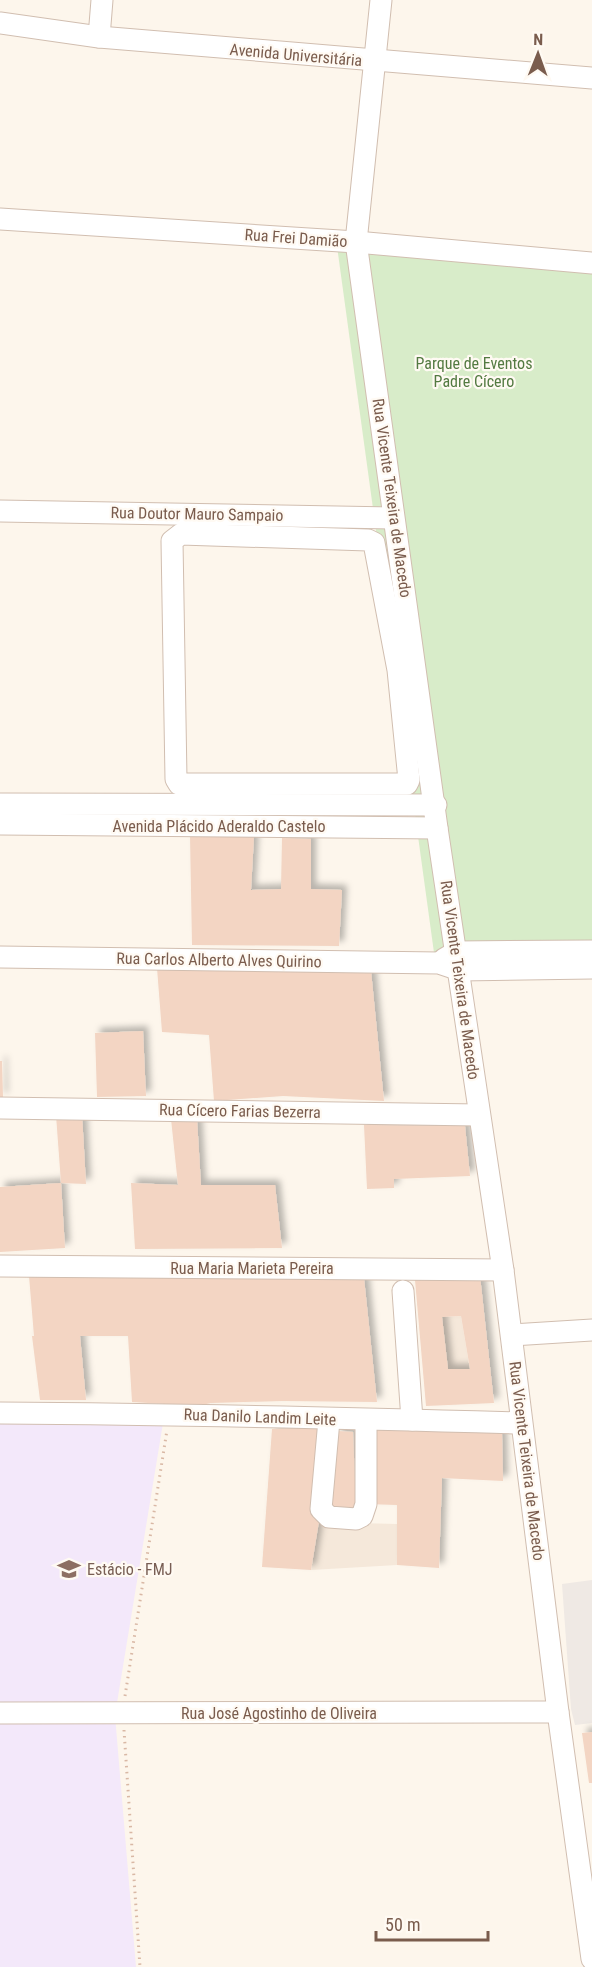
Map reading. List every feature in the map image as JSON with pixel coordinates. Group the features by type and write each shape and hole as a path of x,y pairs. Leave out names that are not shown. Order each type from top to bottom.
{"street":[{"path":"99,37 102,0"},
{"name":"Rua Vicente Teixeira de Macedo","path":"381,0 356,242 393,518 407,669 436,805 452,962 503,1270 558,1712 592,1959"},
{"name":"Avenida Universitária","path":"0,23 99,37 374,62 592,78"},
{"name":"Rua Frei Damião","path":"0,219 356,242 592,263"},
{"name":"Rua Doutor Mauro Sampaio","path":"0,511 393,518"},
{"path":"176,536 371,541 374,543 407,669 409,780 407,784 179,784 176,779 172,541 176,536"},
{"name":"Avenida Plácido Aderaldo Castelo","path":"0,804 437,828"},
{"name":"Avenida Plácido Aderaldo Castelo","path":"0,825 436,805"},
{"path":"452,962 592,951"},
{"name":"Rua Carlos Alberto Alves Quirino","path":"0,957 452,962"},
{"path":"452,962 592,968"},
{"name":"Rua Cícero Farias Bezerra","path":"0,1108 479,1115"},
{"name":"Rua Maria Marieta Pereira","path":"0,1266 503,1270"},
{"path":"403,1291 412,1420"},
{"path":"512,1335 592,1330"},
{"name":"Rua Danilo Landim Leite","path":"0,1413 170,1414 329,1420 521,1422"},
{"path":"329,1420 321,1509 329,1517 356,1519 362,1516 366,1504 366,1420"},
{"name":"Rua José Agostinho de Oliveira","path":"0,1713 558,1712"}],"path":[{"path":"140,1967 122,1713 170,1414"}],"shaded area":[{"path":"461,1316 470,1369 448,1369 442,1317"},
{"name":"Estácio - FMJ","path":"0,1421 163,1423 115,1715 136,1967 0,1967"},
{"path":"319,1522 397,1524 397,1565 311,1570"},
{"path":"592,1580 592,1723 575,1725 571,1709 562,1584"}],"green space":[{"name":"Parque de Eventos Padre Cícero","path":"336,239 592,263 592,950 435,960"}],"building":[{"path":"190,835 254,836 251,890 281,889 282,838 311,839 311,889 342,890 339,946 192,945"},
{"path":"157,968 371,971 384,1101 283,1096 214,1101 209,1035 162,1032"},
{"path":"143,1031 146,1096 97,1097 95,1033"},
{"path":"0,1061 2,1061 3,1097 0,1098"},
{"path":"82,1114 86,1184 61,1183 56,1115"},
{"path":"171,1119 197,1119 201,1185 275,1185 282,1248 135,1249 131,1183 178,1185"},
{"path":"364,1125 465,1126 470,1176 394,1179 394,1188 367,1189"},
{"path":"61,1183 65,1248 0,1252 0,1187"},
{"path":"29,1276 364,1278 377,1402 283,1401 211,1403 197,1406 132,1402 128,1336 80,1336 86,1400 40,1400 32,1336 34,1336"},
{"path":"480,1276 494,1403 426,1406 415,1280","holes":["461,1316 470,1369 448,1369 442,1317"]},
{"path":"328,1427 321,1509 311,1570 262,1567 272,1429"},
{"path":"364,1427 502,1433 503,1481 442,1478 439,1568 397,1565 397,1505 366,1504"},
{"path":"338,1431 353,1432 356,1509 329,1510"},
{"path":"592,1732 592,1783 589,1783 582,1733"}],"place":[{"name":"Estácio - FMJ","path":"69,1569"}]}
